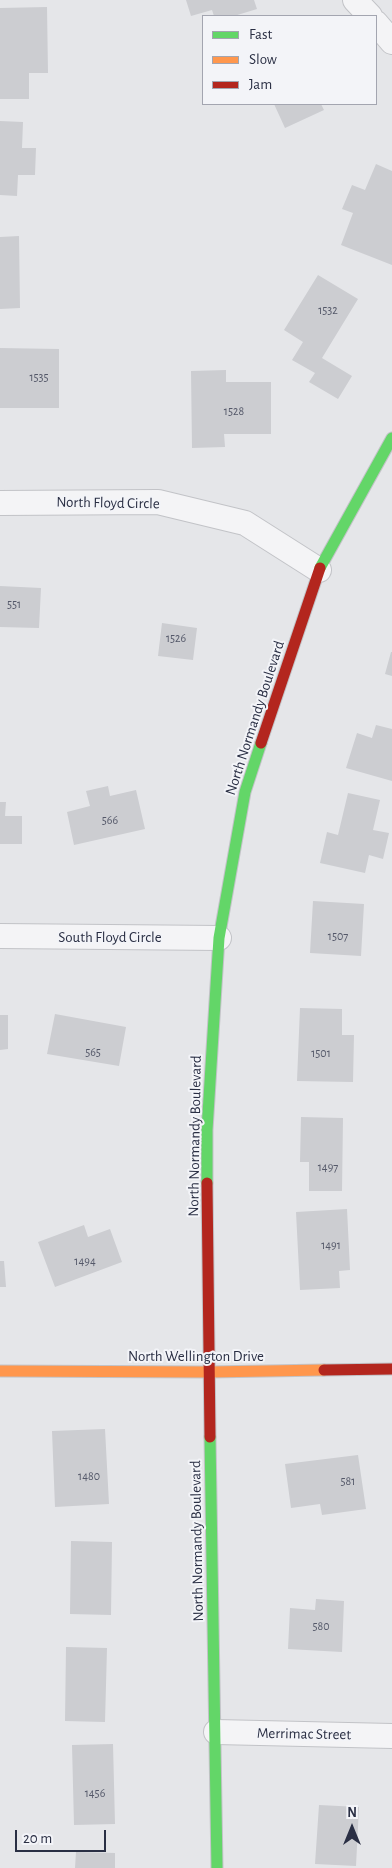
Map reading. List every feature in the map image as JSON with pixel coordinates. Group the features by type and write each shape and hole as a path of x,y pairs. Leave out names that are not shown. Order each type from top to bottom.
{"street":[{"path":"356,0 369,15"},
{"path":"377,24 392,42"},
{"name":"North Normandy Boulevard","path":"217,1868 207,1130 219,938 246,792 320,570 392,438"},
{"name":"North Floyd Circle","path":"0,503 158,502 246,523 320,570"},
{"name":"South Floyd Circle","path":"0,936 219,938"},
{"name":"North Wellington Drive","path":"0,1372 209,1372 392,1369"},
{"name":"Merrimac Street","path":"216,1732 392,1736"}],"building":[{"path":"186,0 254,0 257,9 237,15 214,15 212,10 191,16"},
{"path":"47,7 48,73 29,73 29,99 0,99 0,8"},
{"path":"274,105 322,105 324,110 285,128"},
{"path":"0,121 23,122 22,148 36,148 35,175 18,175 17,196 0,195"},
{"path":"376,164 392,171 392,265 341,245 353,213 342,209 352,185 365,190"},
{"path":"19,236 20,308 0,309 0,237"},
{"path":"318,275 358,299 322,358 352,376 338,399 309,382 315,373 292,360 303,342 284,330"},
{"path":"0,348 59,349 59,408 0,408"},
{"path":"226,370 226,382 271,382 271,434 224,434 225,447 192,448 191,371"},
{"path":"0,586 41,588 39,628 0,627"},
{"path":"162,623 197,628 193,660 158,656"},
{"path":"392,652 392,676 385,674"},
{"path":"376,725 392,729 392,781 346,768 357,733 372,738"},
{"path":"108,786 110,796 136,790 145,829 74,845 67,812 90,806 86,791"},
{"path":"348,793 380,800 373,830 389,833 383,859 369,855 365,873 320,863 327,832 338,835"},
{"path":"0,802 6,802 5,816 22,816 22,844 0,844"},
{"path":"313,901 364,904 361,956 310,953"},
{"path":"300,1008 342,1009 342,1035 354,1035 353,1082 297,1081"},
{"path":"55,1014 126,1027 119,1066 47,1054"},
{"path":"0,1015 8,1015 8,1049 0,1050"},
{"path":"301,1117 343,1118 342,1191 309,1191 309,1162 300,1162"},
{"path":"347,1209 350,1270 339,1271 340,1288 300,1290 296,1212"},
{"path":"84,1225 88,1237 110,1229 122,1262 55,1287 38,1242"},
{"path":"0,1261 4,1261 6,1287 0,1287"},
{"path":"105,1429 109,1504 55,1507 52,1431"},
{"path":"358,1455 366,1509 322,1515 320,1504 291,1508 285,1464"},
{"path":"71,1541 112,1542 111,1615 70,1614"},
{"path":"316,1599 344,1601 342,1652 288,1649 290,1608 315,1610"},
{"path":"66,1647 107,1648 105,1722 65,1721"},
{"path":"113,1744 115,1824 74,1825 72,1745"},
{"path":"319,1805 359,1807 356,1866 315,1864"},
{"path":"76,1852 115,1853 115,1868 75,1868"}],"traffic: fast":[{"path":"320,568 392,438"},
{"path":"207,1183 207,1130 219,938 245,792 261,743"},
{"path":"210,1437 217,1868"}],"traffic: slow":[{"path":"0,1371 209,1372 324,1370"}],"traffic: jam":[{"path":"261,743 320,568"},
{"path":"207,1183 210,1437"},
{"path":"324,1370 392,1369"}]}
